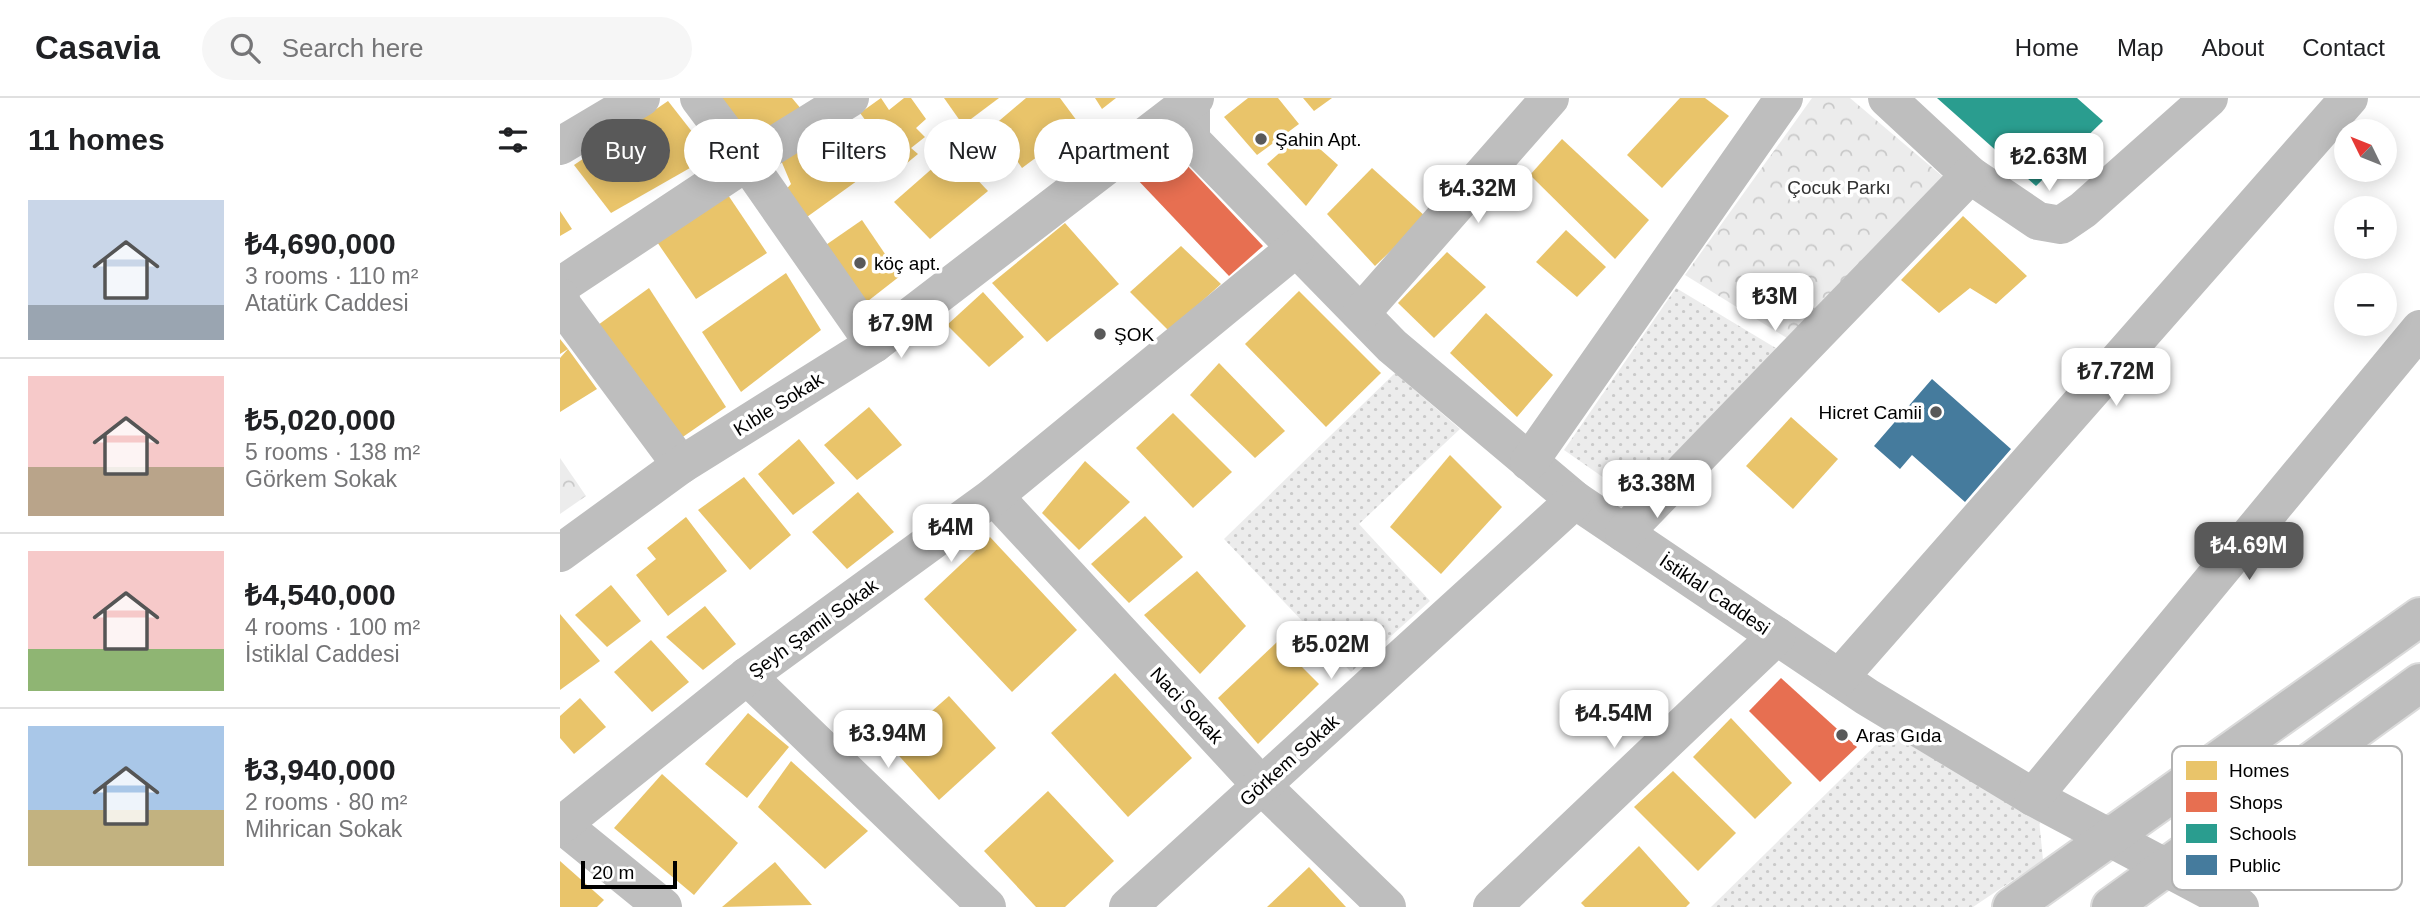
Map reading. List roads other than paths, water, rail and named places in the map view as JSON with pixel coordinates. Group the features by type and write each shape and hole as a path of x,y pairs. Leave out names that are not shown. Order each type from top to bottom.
{"street":[{"path":"560,146 641,98"},
{"path":"699,98 715,119"},
{"path":"783,140 850,98"},
{"path":"1361,313 1550,98"},
{"path":"1529,462 1784,98"},
{"path":"1887,98 1970,175 2038,221 2061,225 2083,210 2209,98"},
{"path":"1839,678 2349,98"},
{"name":"İstiklal Caddesi","path":"1192,99 1191,140 1392,346 1575,500 1839,678 2033,797 2111,837 2172,873"},
{"name":"Kıble Sokak","path":"560,554 681,465 874,344 1192,99"},
{"path":"1624,533 1970,175"},
{"path":"560,286 717,182"},
{"path":"761,182 874,344"},
{"name":"Şeyh Şamil Sokak","path":"561,825 747,676 994,496 1296,248"},
{"path":"560,297 563,306 681,465"},
{"path":"2033,797 2420,329"},
{"name":"Naci Sokak","path":"994,496 1261,785 1387,907"},
{"name":"Görkem Sokak","path":"1128,907 1575,500"},
{"path":"2239,746 2420,617"},
{"path":"1492,907 1777,636"},
{"path":"747,676 987,907"},
{"path":"2334,746 2420,683"},
{"path":"2012,907 2172,794"},
{"path":"561,825 663,907"},
{"path":"2111,907 2172,864"},
{"name":"İstiklal Caddesi","path":"2206,890 2240,907"}],"place":[{"name":"Şahin Apt.","path":"1261,139"},
{"name":"köç apt.","path":"860,263"},
{"name":"ŞOK","path":"1100,334"},
{"name":"Hicret Camii","path":"1936,412"},
{"name":"Aras Gıda","path":"1842,735"}],"park label":[{"name":"Çocuk Parkı","path":"1839,187"}]}
